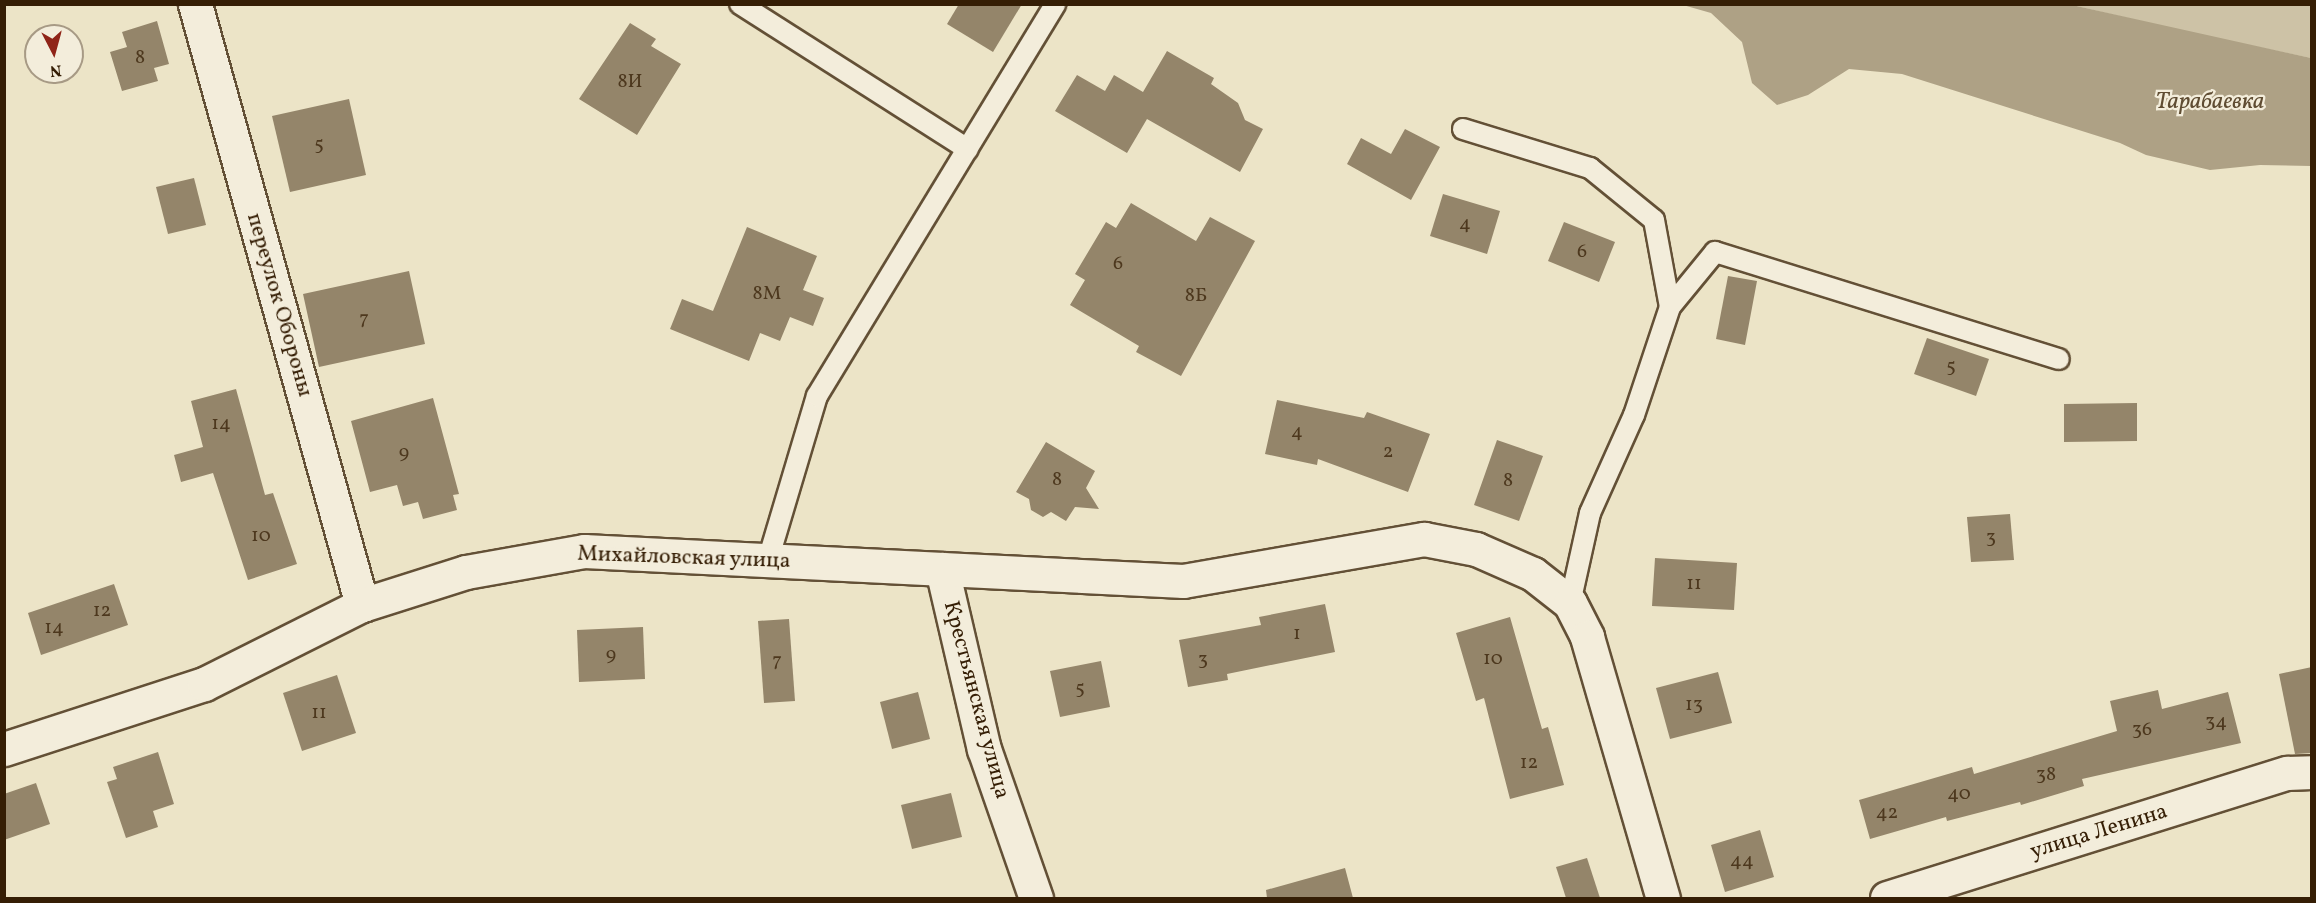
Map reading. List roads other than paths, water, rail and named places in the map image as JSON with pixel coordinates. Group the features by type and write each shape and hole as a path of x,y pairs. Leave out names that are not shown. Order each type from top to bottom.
{"street":[{"name":"переулок Обороны","path":"195,4 363,605"},
{"name":"Михайловская улица","path":"4,749 204,684 363,605 466,572 584,551 1183,581 1424,539 1476,549 1533,574 1570,603"},
{"name":"Крестьянская улица","path":"942,569 984,749 1036,898"},
{"path":"1570,603 1587,637 1663,898"},
{"name":"улица Ленина","path":"1887,898 2287,772 2312,772"}],"lane":[{"path":"740,4 968,149"},
{"path":"768,560 817,396 1055,4"},
{"path":"1463,129 1590,168 1654,220 1670,307"},
{"path":"1570,603 1590,513 1634,416 1670,307 1715,252 2060,359"}],"water":[{"name":"Тарабаевка","path":"1683,5 2072,5 2311,58 2311,166 2260,165 2210,170 2146,155 2120,143 1902,74 1849,69 1808,95 1777,105 1752,83 1742,42 1711,13"}]}
